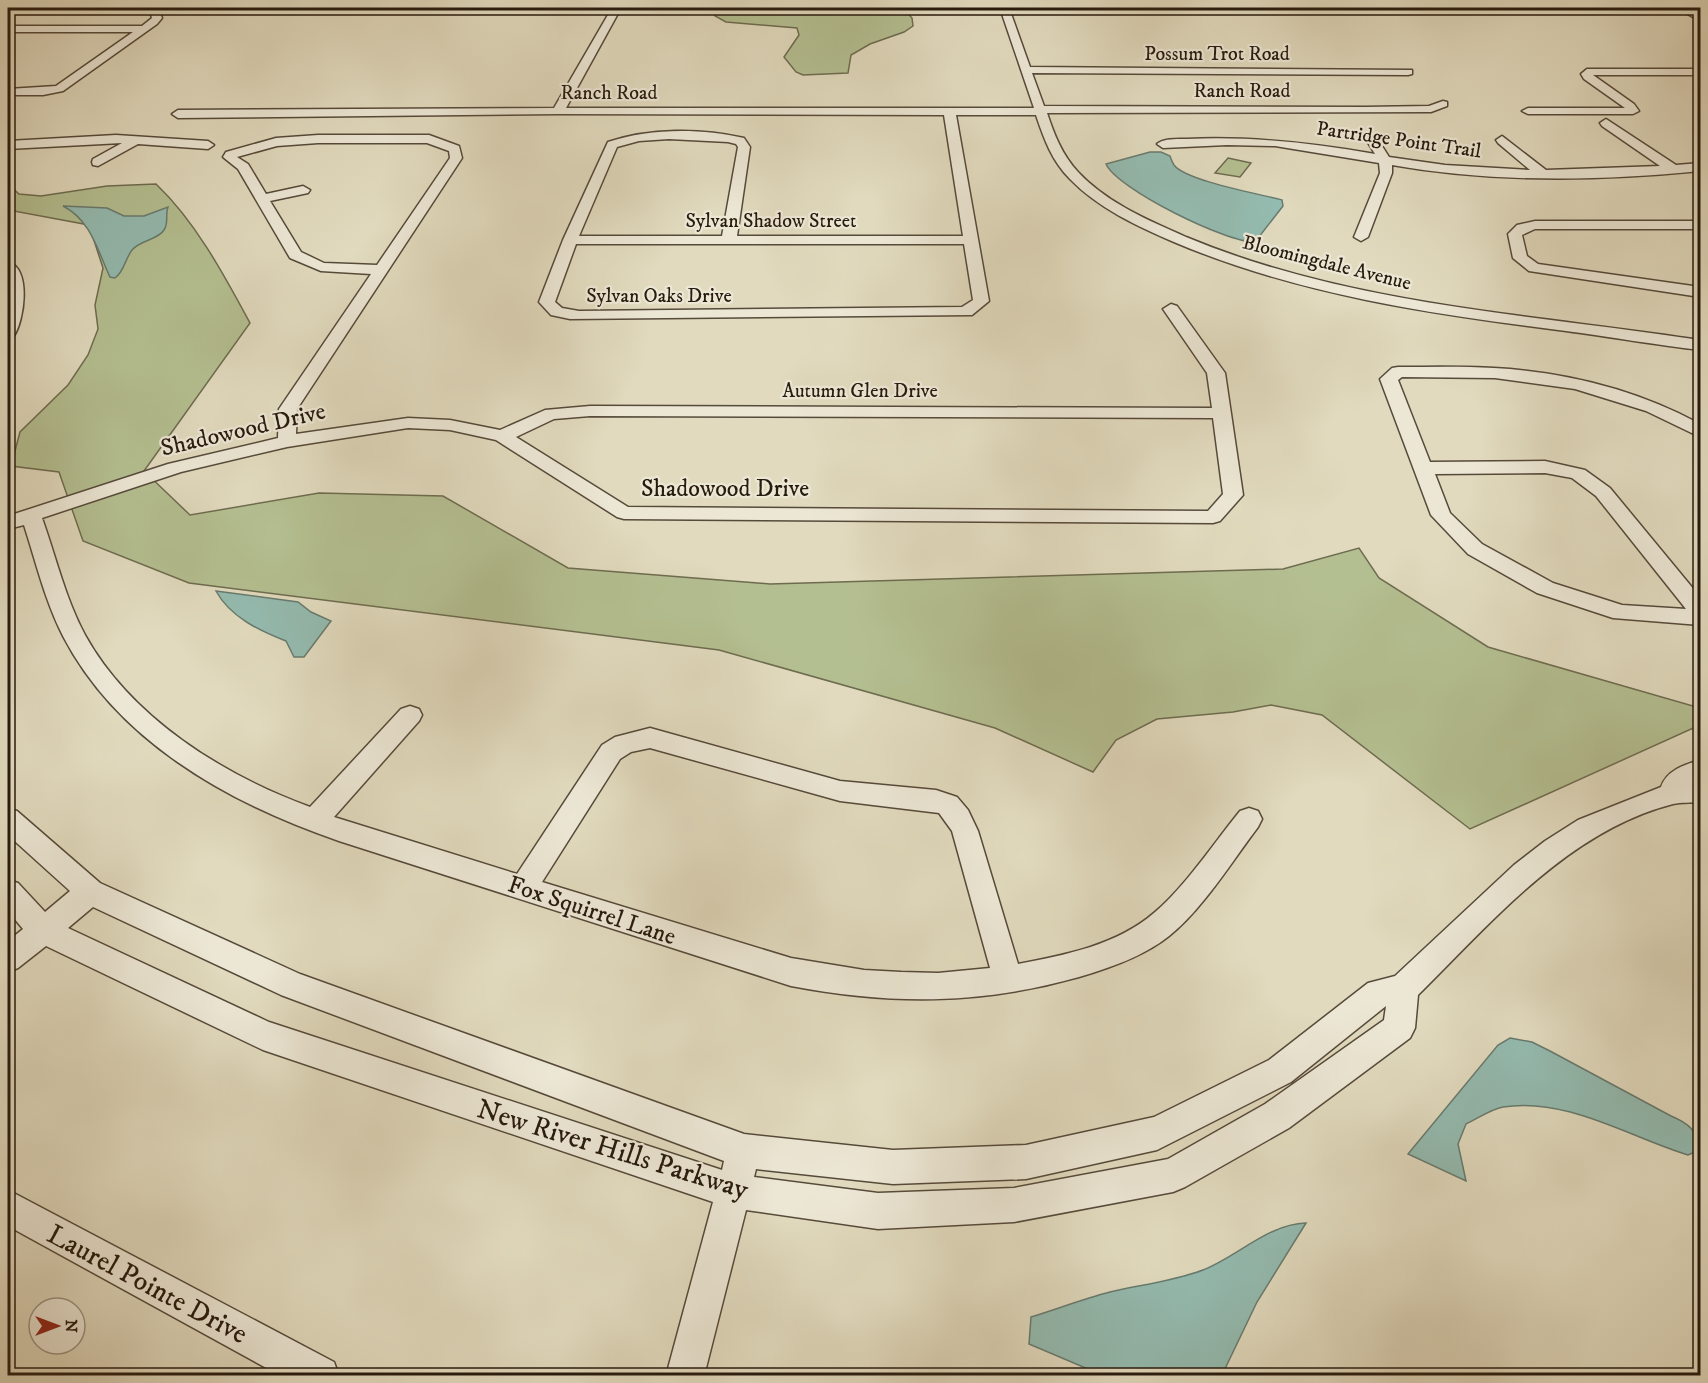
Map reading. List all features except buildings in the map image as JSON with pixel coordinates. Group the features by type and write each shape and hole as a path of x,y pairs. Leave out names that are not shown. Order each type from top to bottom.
{"street":[{"path":"8,92 43,92 59,89 157,18 153,8"},
{"path":"558,111 616,8"},
{"name":"Bloomingdale Avenue","path":"1004,8 1040,110 1060,158 1088,188 1118,209 1151,227 1219,255 1304,281 1380,298 1701,345"},
{"path":"1682,8 1701,18"},
{"path":"8,29 144,29"},
{"name":"Possum Trot Road","path":"1026,70 1408,72"},
{"path":"1528,111 1634,111 1588,77 1587,72 1701,72"},
{"name":"Ranch Road","path":"178,114 1365,110 1431,109 1443,104"},
{"name":"Sylvan Oaks Drive","path":"729,239 744,147 740,141 728,138 641,137 624,139 612,145 570,240 547,302 549,307 561,314 590,316 966,312 981,301 949,111"},
{"path":"1606,123 1673,169"},
{"path":"287,441 288,409 382,270 456,158 455,149 429,139 318,139 276,142 230,155 229,157 243,167 295,255 308,263 330,268 382,270"},
{"path":"8,144 136,140 208,145"},
{"path":"98,162 136,140"},
{"path":"1502,140 1542,173"},
{"name":"Partridge Point Trail","path":"1163,144 1260,141 1448,169 1604,173 1701,167"},
{"path":"1361,237 1386,173 1385,161 1373,141"},
{"path":"263,199 303,190"},
{"path":"1701,225 1535,225 1522,228 1515,234 1520,258 1534,268 1701,292"},
{"name":"Sylvan Shadow Street","path":"570,240 972,240"},
{"path":"8,266 18,288 8,333"},
{"name":"Shadowood Drive","path":"19,519 175,468 287,441 408,423 450,425 502,436 624,513 1213,517 1233,495 1216,373 1171,309"},
{"path":"1701,431 1642,403 1598,390 1541,378 1494,373 1398,372 1389,379 1441,515 1475,549 1545,588 1621,613 1701,617"},
{"name":"Autumn Glen Drive","path":"502,436 551,414 590,411 1222,413"},
{"path":"1422,468 1545,467 1578,474 1603,492 1701,610"},
{"name":"Fox Squirrel Lane","path":"19,519 76,638 93,665 124,702 173,746 217,774 267,801 315,820 791,972 840,982 889,987 939,987 1051,973 1103,956 1135,942 1166,921 1249,819"},
{"path":"315,820 410,715"},
{"path":"523,888 611,752 637,739 650,738 840,791 890,798 915,798 948,805 959,818 965,831 1008,980"},
{"name":"New River Hills Parkway","path":"1673,793 1674,785 1680,780 1701,770"},
{"name":"New River Hills Parkway","path":"8,819 90,892 292,985 744,1151 893,1167 1015,1162 1157,1133 1280,1071 1379,993 1403,989 1524,873 1555,849 1588,828 1673,793 1701,792"},
{"name":"New River Hills Parkway","path":"8,892 43,930 263,1035 734,1191 878,1211 1014,1205 1173,1175 1277,1116 1399,1028 1403,989"},
{"path":"8,959 90,892"},
{"path":"685,1376 744,1151"},
{"name":"Laurel Pointe Drive","path":"8,1207 320,1376"}],"green space":[{"path":"718,8 904,9 912,18 913,26 904,32 870,44 851,55 848,73 803,75 796,72 784,57 799,35 797,28 726,22 715,16"},
{"path":"1228,158 1251,163 1240,177 1215,173"},
{"path":"8,184 19,194 41,196 107,186 156,184 196,232 250,323 144,471 190,515 319,493 443,496 568,568 770,584 1283,569 1359,548 1379,578 1488,647 1700,708 1700,725 1470,829 1322,715 1271,705 1233,712 1157,719 1116,740 1093,772 995,728 719,650 189,583 83,541 59,472 11,466 20,432 68,385 88,355 98,329 95,305 103,268 89,225 8,210"}],"water":[{"path":"1150,152 1161,152 1170,156 1174,165 1193,176 1208,182 1282,200 1283,206 1255,242 1221,234 1151,200 1114,175 1106,164"},
{"path":"63,206 107,208 124,216 144,216 168,207 164,230 158,236 135,247 115,278 110,277 87,228 73,212"},
{"path":"216,591 298,602 311,612 331,621 304,657 294,657 286,641 256,628 237,616"},
{"path":"1510,1038 1532,1042 1682,1122 1691,1128 1700,1150 1688,1155 1597,1120 1551,1108 1527,1105 1498,1108 1466,1124 1458,1144 1466,1181 1408,1154 1498,1045"},
{"path":"1306,1223 1257,1302 1222,1375 1102,1375 1029,1344 1031,1317 1110,1292 1192,1274 1216,1264 1279,1229"}]}
